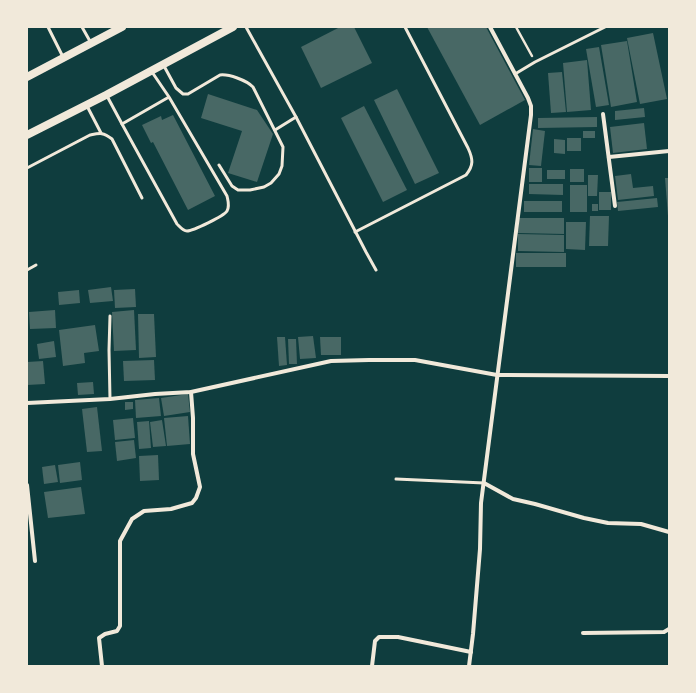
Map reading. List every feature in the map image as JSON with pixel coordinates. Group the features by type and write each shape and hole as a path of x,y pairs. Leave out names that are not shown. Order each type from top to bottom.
{"main road":[{"path":"27,78 122,27"},
{"path":"27,135 87,105 233,27"}],"street":[{"path":"469,666 480,549 481,503 532,115 528,98 490,27"},
{"path":"603,114 615,206"},
{"path":"609,157 669,151"},
{"path":"27,403 110,399 191,392 331,361 415,360 498,375 669,376"},
{"path":"102,666 99,638 105,634 117,631 120,626 120,541 132,519 144,511 171,509 192,503 196,498 200,487 193,454 191,392"},
{"path":"484,483 514,499 584,518 608,523 641,524 669,532"},
{"path":"27,485 36,561"},
{"path":"583,633 664,632 669,629"},
{"path":"372,666 375,641 386,636 398,637 471,652"}],"lane":[{"path":"48,27 64,58"},
{"path":"82,27 91,43"},
{"path":"246,27 296,117 376,270"},
{"path":"355,232 466,175 471,168 472,161 468,148 405,27"},
{"path":"515,74 535,62 605,27"},
{"path":"163,64 176,88 183,94 188,94 220,75 226,75 250,83 253,87 283,147 282,166 279,174 271,183 264,187 250,190 238,190 232,186 219,165"},
{"path":"106,95 177,224 182,229 187,231 219,217 226,211 229,204 227,196 151,70"},
{"path":"122,124 168,97"},
{"path":"87,105 100,133"},
{"path":"275,130 296,117"},
{"path":"27,168 90,135 100,133 106,134 112,139 142,198"},
{"path":"27,270 36,265"},
{"path":"110,316 110,399"},
{"path":"396,479 484,483"}],"path":[{"path":"516,27 535,62"}],"building":[{"path":"340,27 354,27 372,63 321,88 301,47"},
{"path":"427,27 486,27 525,100 480,125"},
{"path":"653,33 667,99 640,104 627,38"},
{"path":"627,41 637,102 611,107 601,45"},
{"path":"599,47 609,105 596,107 586,49"},
{"path":"587,60 591,110 567,112 563,63"},
{"path":"562,72 566,112 551,113 548,73"},
{"path":"397,89 439,173 415,184 374,100"},
{"path":"208,94 257,110 273,134 257,182 228,173 242,131 201,118"},
{"path":"364,106 407,190 383,202 341,118"},
{"path":"644,108 645,117 615,120 615,111"},
{"path":"173,115 215,196 188,210 153,142 151,143 142,125 161,116 162,120"},
{"path":"597,117 597,127 538,128 538,118"},
{"path":"644,123 647,149 613,153 610,127"},
{"path":"533,129 545,131 541,166 529,165"},
{"path":"583,131 595,131 595,138 583,138"},
{"path":"567,138 581,138 581,151 567,151"},
{"path":"554,139 565,140 565,154 554,153"},
{"path":"529,168 542,168 542,182 529,182"},
{"path":"570,169 584,169 584,182 570,182"},
{"path":"547,170 565,170 565,179 547,179"},
{"path":"631,174 633,188 653,186 654,196 618,200 615,176"},
{"path":"588,175 598,175 597,196 588,196"},
{"path":"665,178 669,178 669,216 668,216"},
{"path":"529,184 563,184 563,195 529,194"},
{"path":"570,185 587,185 587,212 570,212"},
{"path":"599,192 611,192 611,210 599,210"},
{"path":"657,198 658,207 618,211 617,202"},
{"path":"524,201 562,201 562,212 524,212"},
{"path":"592,204 598,204 598,211 592,211"},
{"path":"590,216 609,216 608,246 589,246"},
{"path":"519,218 564,218 564,234 518,233"},
{"path":"566,222 586,222 585,250 566,249"},
{"path":"518,234 564,235 564,252 518,251"},
{"path":"516,253 566,253 566,267 516,267"},
{"path":"111,287 113,301 90,303 88,290"},
{"path":"135,289 136,307 115,308 114,290"},
{"path":"79,290 80,303 59,305 58,292"},
{"path":"55,310 56,328 30,329 29,312"},
{"path":"134,310 136,350 114,351 112,312"},
{"path":"138,314 154,314 156,357 139,358"},
{"path":"95,325 99,351 84,353 85,363 63,366 59,330"},
{"path":"313,336 316,358 300,359 298,337"},
{"path":"277,337 285,337 287,365 279,366"},
{"path":"320,337 341,337 341,355 321,355"},
{"path":"288,339 296,339 297,364 289,364"},
{"path":"54,341 56,357 39,359 37,344"},
{"path":"154,360 155,380 124,381 123,361"},
{"path":"43,361 45,384 27,385 27,362"},
{"path":"93,382 94,394 78,395 77,383"},
{"path":"188,394 190,412 164,416 161,398"},
{"path":"159,398 161,416 136,418 135,400"},
{"path":"125,402 133,402 133,409 125,410"},
{"path":"97,407 102,451 87,452 82,409"},
{"path":"188,416 190,444 167,446 164,418"},
{"path":"133,418 135,438 115,440 113,420"},
{"path":"162,420 166,446 153,447 150,422"},
{"path":"149,421 151,448 139,449 137,422"},
{"path":"134,440 136,458 117,461 115,442"},
{"path":"158,455 159,480 140,481 139,456"},
{"path":"80,462 82,480 60,483 58,465"},
{"path":"55,465 58,482 44,484 42,467"},
{"path":"81,487 85,514 48,518 44,492"}]}
